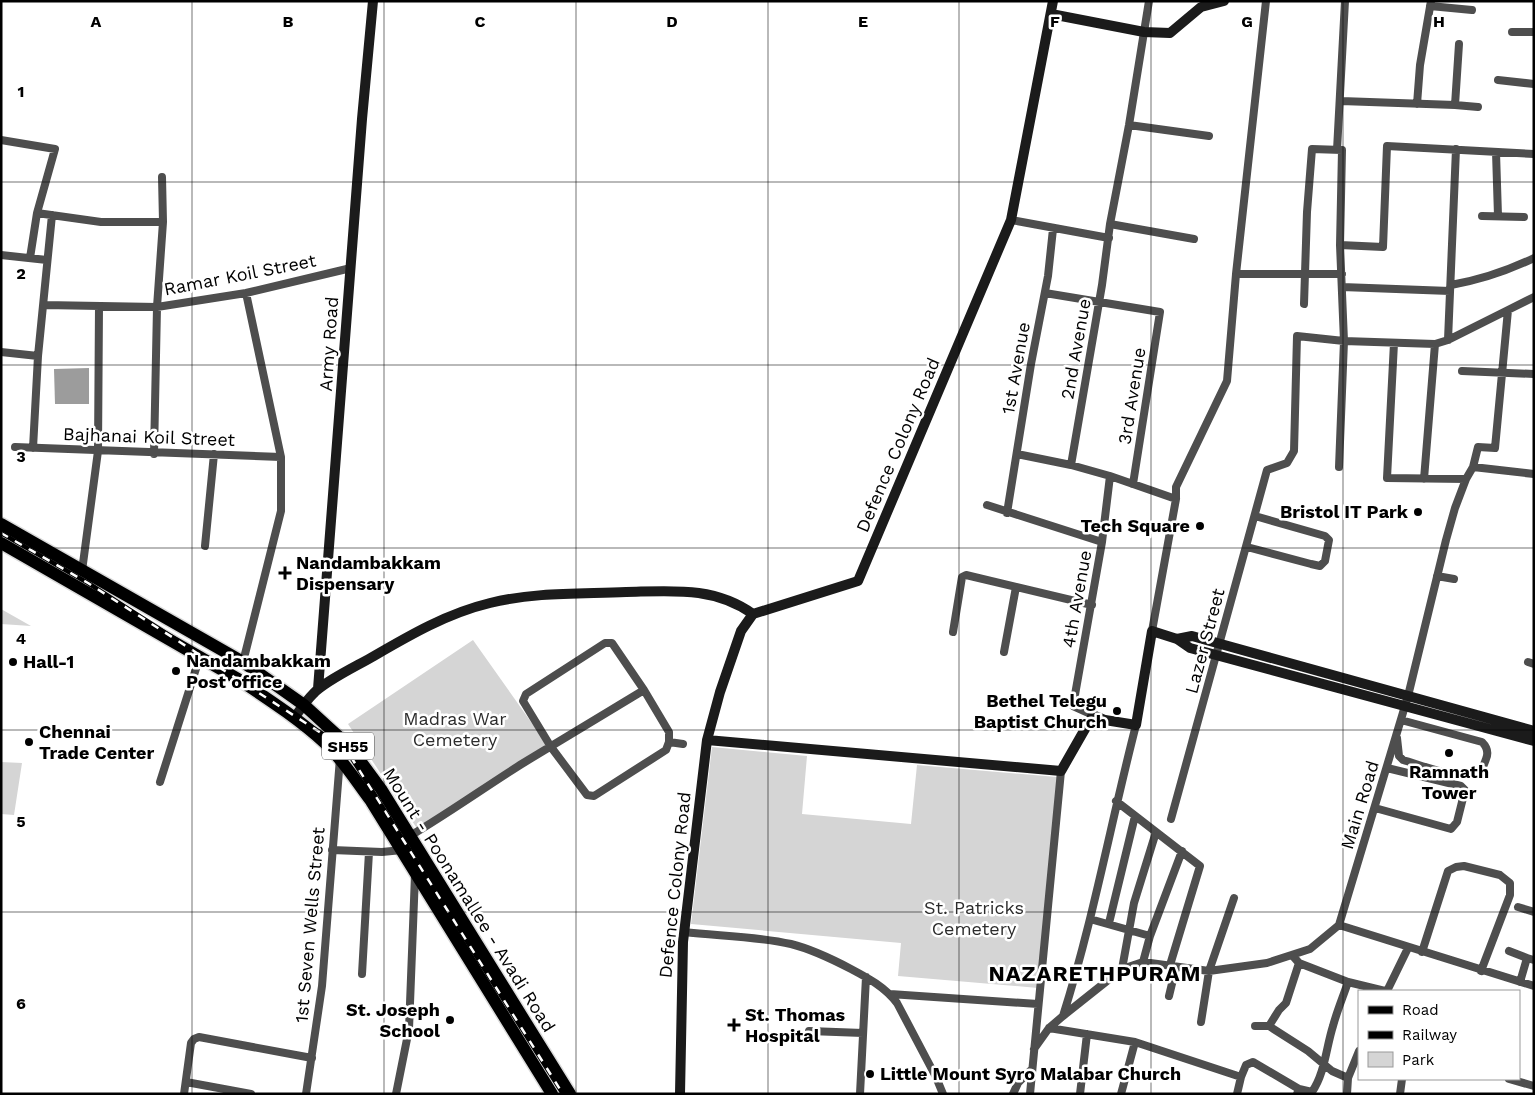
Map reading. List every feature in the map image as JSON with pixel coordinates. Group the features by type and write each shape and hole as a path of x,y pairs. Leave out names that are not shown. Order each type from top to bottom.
{"main road":[{"name":"Army Road","path":"318,689 372,1"},
{"name":"Defence Colony Road","path":"680,1094 684,932 707,740 736,644 745,624 753,614 858,581 1011,220 1053,1"},
{"path":"1051,14 1144,32 1170,32 1201,7 1224,1"},
{"name":"Mount - Poonamallee - Avadi Road","path":"1,524 243,662 304,705 350,747 381,789 570,1094"},
{"name":"Mount - Poonamallee - Avadi Road","path":"1,543 238,678 325,743 340,758 371,801 552,1094"},
{"path":"294,718 318,689 411,635 465,610 489,603 513,598 598,593 693,592 731,600 753,614"},
{"path":"176,642 184,628"},
{"path":"707,740 1061,771 1093,715 1105,720 1136,726 1152,631 1177,639 1190,648 1217,656 1534,741"},
{"path":"1177,639 1192,636 1534,731"}],"street":[{"name":"2nd Avenue","path":"1071,465 1099,303 1110,224 1150,1"},
{"path":"1152,631 1176,499 1176,487 1228,381 1236,274 1266,1"},
{"path":"1337,150 1345,1"},
{"path":"1417,104 1420,65 1430,4 1472,10"},
{"path":"1512,32 1534,32"},
{"path":"1454,105 1459,44"},
{"path":"1498,80 1534,84"},
{"path":"1341,101 1454,105 1478,108"},
{"path":"1129,125 1210,136"},
{"path":"1,140 55,149 37,213 30,258"},
{"path":"1340,245 1383,246 1387,146 1534,154"},
{"path":"1304,304 1312,149 1342,150 1340,245 1344,341 1340,467"},
{"path":"1448,340 1456,149"},
{"path":"1496,152 1498,216"},
{"path":"154,454 157,307 163,222 162,177"},
{"path":"37,213 101,222 163,222"},
{"path":"33,448 38,356 52,215"},
{"path":"1482,216 1524,216"},
{"path":"1011,220 1109,238"},
{"path":"1110,224 1194,239"},
{"name":"1st Avenue","path":"1007,513 1031,364 1045,293 1052,229"},
{"path":"1,255 47,260"},
{"path":"1342,288 1450,288 1511,269 1534,258"},
{"name":"Ramar Koil Street","path":"44,305 157,307 246,293 351,268"},
{"path":"1236,274 1342,274"},
{"path":"243,662 281,511 281,457 246,293"},
{"path":"1045,293 1099,303"},
{"path":"1344,341 1435,344 1448,340 1534,297"},
{"name":"3rd Avenue","path":"1099,303 1160,312 1133,484"},
{"path":"82,571 98,451 99,306"},
{"path":"1502,371 1508,310"},
{"name":"Lazer Street","path":"1171,819 1268,470 1287,463 1294,451 1297,336 1344,341"},
{"path":"1394,343 1387,478 1466,479"},
{"path":"1424,479 1435,344"},
{"path":"1,352 38,356"},
{"path":"1462,370 1534,374"},
{"name":"Main Road","path":"1340,925 1405,707 1455,508 1466,479 1473,467 1478,447 1495,448 1502,371"},
{"name":"Bajhanai Koil Street","path":"15,447 154,454 281,457"},
{"path":"205,546 214,454"},
{"path":"1017,454 1071,465 1110,476 1176,499"},
{"path":"1473,467 1534,474"},
{"name":"4th Avenue","path":"1093,715 1073,706 1092,605 1110,476"},
{"path":"987,505 1102,542"},
{"path":"1247,547 1320,566 1325,561 1329,540 1325,536 1255,516"},
{"path":"953,632 962,577 966,575 1092,605"},
{"path":"1437,576 1454,579"},
{"path":"1004,652 1016,587"},
{"path":"605,643 612,643 644,690 669,732 669,742 666,750 594,796 587,796 551,747 523,702 526,694 605,643"},
{"path":"160,782 200,656"},
{"path":"332,850 369,852 400,846 410,836 644,690"},
{"path":"1396,736 1399,756 1403,760 1463,776 1477,774 1483,768 1488,754 1487,747 1482,742 1401,720"},
{"path":"1063,1016 1079,965 1116,801 1136,726"},
{"path":"669,742 683,744"},
{"name":"1st Seven Wells Street","path":"306,1094 322,986 340,758"},
{"path":"1374,808 1451,829 1457,822 1465,790 1461,786 1387,768"},
{"path":"1030,1094 1061,771"},
{"path":"1116,801 1200,866 1173,966 1169,996"},
{"path":"1109,923 1135,816"},
{"path":"1122,969 1134,903 1156,832"},
{"path":"362,974 369,852"},
{"path":"1143,962 1150,936 1182,852"},
{"path":"1422,952 1448,871 1456,866 1464,866 1500,875 1510,883 1510,895 1481,971"},
{"path":"396,1094 409,1029 416,873"},
{"path":"1201,1022 1209,971 1234,898"},
{"path":"1518,908 1534,912"},
{"path":"1090,918 1150,936"},
{"path":"1034,1049 1049,1028 1122,969 1143,962 1209,971 1267,962 1310,949 1340,925 1481,971 1534,986"},
{"path":"684,932 775,941 793,945 820,955 866,977 890,994 910,1025 943,1094"},
{"path":"1387,990 1408,948"},
{"path":"1509,951 1530,959 1520,982"},
{"path":"1292,955 1299,963 1348,982 1382,990"},
{"path":"1269,1026 1286,1003 1299,963"},
{"path":"860,1094 866,977"},
{"path":"1237,1094 1246,1065 1253,1062 1298,1092 1313,1091 1323,1065 1332,1028 1348,982"},
{"path":"890,994 1038,1004"},
{"path":"1255,1026 1269,1026 1308,1051 1332,1071 1348,1078"},
{"path":"1049,1028 1134,1042 1241,1077"},
{"path":"809,1031 863,1033"},
{"path":"1080,1094 1087,1034"},
{"path":"184,1094 192,1043 198,1037 312,1058"},
{"path":"1122,1094 1134,1042"},
{"path":"1347,1094 1348,1078 1358,1053"},
{"path":"1013,1094 1018,1083 1032,1069"},
{"path":"1400,1094 1402,1080"},
{"path":"1513,1080 1534,1086"},
{"path":"186,1082 251,1094"}],"green space":[{"path":"1,609 31,626 1,624"},
{"name":"Madras War Cemetery","path":"473,640 548,746 418,830 348,724"},
{"name":"St. Patricks Cemetery","path":"712,747 807,756 802,814 911,824 917,765 1057,777 1038,988 898,976 901,943 691,924"},
{"path":"1,762 22,763 14,815 1,814"}],"shaded area":[{"path":"89,368 89,404 55,404 54,369"}],"railway":[{"path":"1,533 88,583 346,749 563,1094"}],"place":[{"name":"Bristol IT Park","path":"1418,512"},
{"name":"Tech Square","path":"1200,526"},
{"name":"Nandambakkam Dispensary","path":"285,573"},
{"name":"Hall-1","path":"13,662"},
{"name":"Nandambakkam Post office","path":"176,671"},
{"name":"Bethel Telegu Baptist Church","path":"1117,711"},
{"name":"Chennai Trade Center","path":"29,742"},
{"name":"Ramnath Tower","path":"1449,753"},
{"name":"St. Joseph School","path":"450,1020"},
{"name":"St. Thomas Hospital","path":"734,1025"},
{"name":"Little Mount Syro Malabar Church","path":"870,1074"}],"district":[{"name":"NAZARETHPURAM","path":"1095,973"}]}
